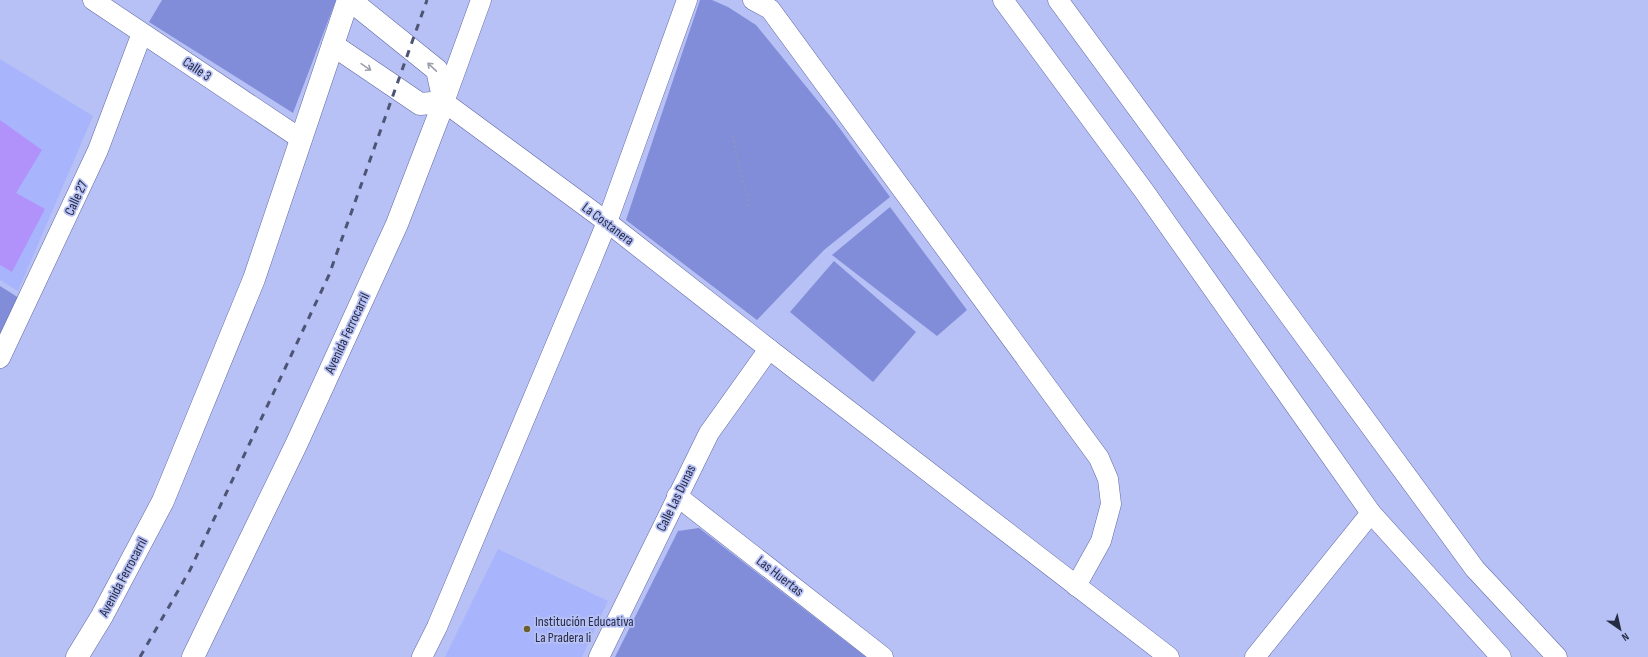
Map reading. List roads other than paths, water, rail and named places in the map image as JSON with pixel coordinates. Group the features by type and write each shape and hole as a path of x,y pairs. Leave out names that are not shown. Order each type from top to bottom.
{"street":[{"name":"Calle 3","path":"93,0 301,139"},
{"name":"Avenida Ferrocarril","path":"77,657 102,616 163,501 254,279 349,0"},
{"path":"333,45 420,104 444,102 437,70 349,0"},
{"name":"Avenida Ferrocarril","path":"193,657 296,445 393,231 444,102 481,0"},
{"path":"422,657 437,626 606,222 687,0"},
{"path":"753,0 770,9 1099,458 1108,479 1111,504 1101,541 1076,586"},
{"path":"1002,0 1144,191 1371,513 1501,657"},
{"path":"1058,0 1475,569 1556,657"},
{"name":"Calle 27","path":"0,358 98,150 142,33"},
{"name":"La Costanera","path":"444,102 606,222 1169,657"},
{"name":"Calle Las Dunas","path":"599,657 709,433 769,349"},
{"name":"Las Huertas","path":"677,496 883,657"},
{"path":"1255,657 1371,513"}],"railway":[{"path":"140,657 190,570 329,275 427,0"}],"place":[{"name":"Institución Educativa La Pradera Ii","path":"527,629"}]}
